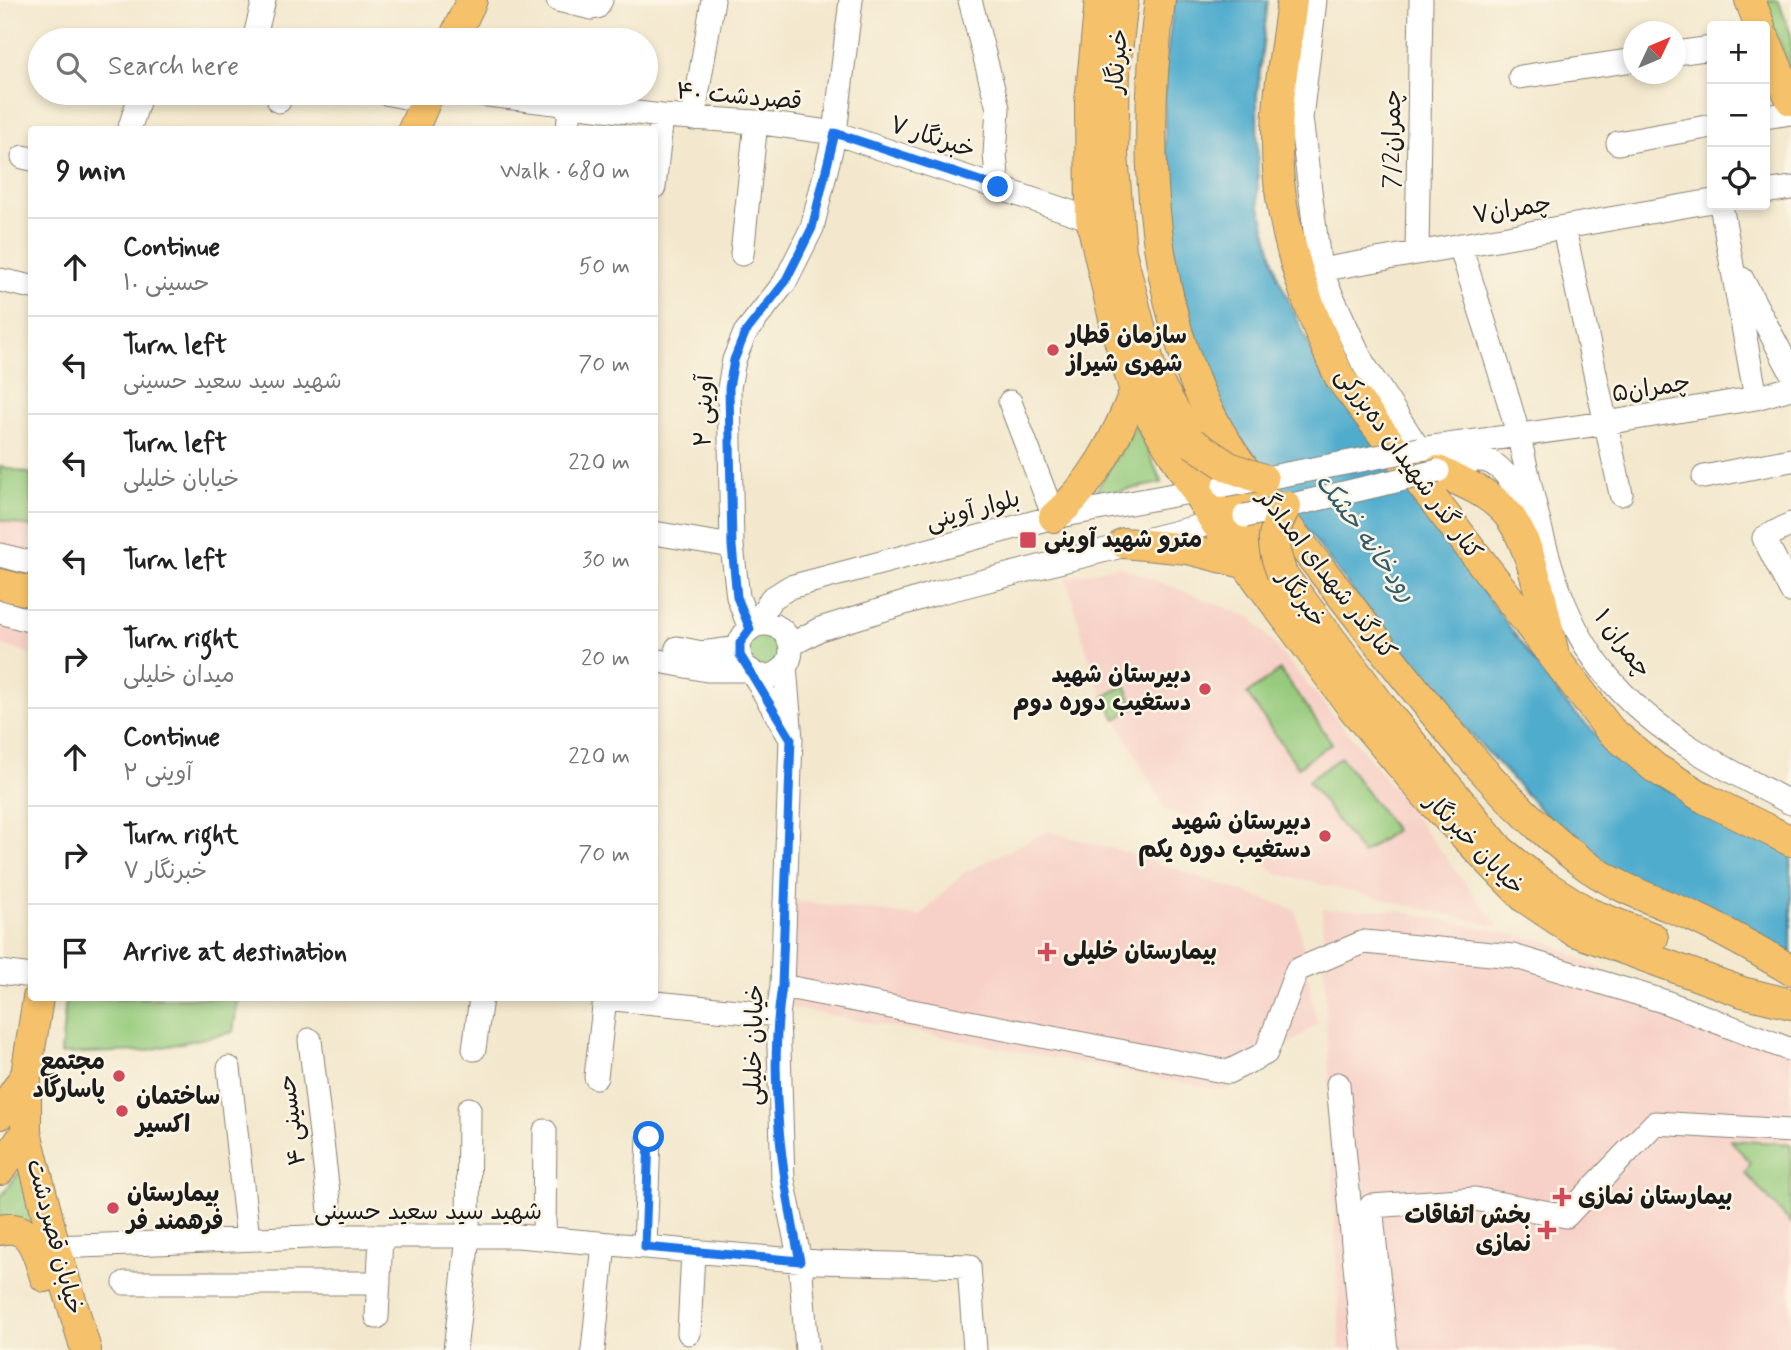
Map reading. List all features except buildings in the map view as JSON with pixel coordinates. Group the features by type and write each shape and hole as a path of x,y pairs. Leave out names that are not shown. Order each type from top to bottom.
{"main road":[{"path":"459,28 472,0"},
{"name":"خبرنگار","path":"1100,0 1090,102 1091,219 1118,336 1135,391 1215,522 1247,564"},
{"name":"خبرنگار","path":"1123,0 1115,69 1113,155 1121,252 1151,370 1193,443 1282,574 1385,711 1500,850 1538,881 1589,913 1728,968 1791,1001"},
{"name":"کنارگذر شهدای امدادگر","path":"1160,0 1151,142 1162,275 1175,325 1195,380 1231,452 1400,671 1495,783 1546,833 1583,863 1625,888 1695,918 1791,970"},
{"name":"کنار گذر شهیدان ده‌بزرکی","path":"1292,0 1277,137 1279,184 1291,249 1313,320 1340,378 1610,730 1655,768 1706,799 1791,841"},
{"path":"1750,0 1758,21"},
{"path":"1770,51 1791,100"},
{"path":"415,126 424,105"},
{"path":"1054,517 1070,503 1097,469 1120,427 1135,391"},
{"path":"1193,443 1229,467 1263,479"},
{"path":"1429,460 1500,505 1520,530 1556,662"},
{"path":"1282,574 1272,546 1273,531 1286,506"},
{"path":"1124,543 1188,549 1247,564"},
{"name":"خیابان خبرنگار","path":"1247,564 1355,711 1431,801 1525,898 1574,931 1742,992 1791,1001"},
{"path":"0,584 28,591"},
{"path":"1442,780 1501,833 1560,873 1604,897 1791,981"},
{"name":"خیابان قصردشت","path":"38,1001 26,1075 26,1132 55,1247 86,1350"},
{"path":"0,1114 26,1075"},
{"path":"0,1170 26,1132"},
{"path":"0,1230 18,1230 33,1240 47,1283 56,1299 75,1319"}],"street":[{"path":"257,28 264,0"},
{"path":"558,0 592,8 597,7 601,0"},
{"path":"693,119 713,0"},
{"name":"۲ آوینی","path":"748,634 737,597 732,546 729,388 734,360 745,333 785,282 812,228 835,133 851,0"},
{"path":"970,0 998,108 995,154 998,187"},
{"path":"1315,0 1301,118 1320,270 1363,363 1429,460"},
{"name":"7/2چمران","path":"1418,252 1421,0"},
{"path":"1686,52 1707,49"},
{"path":"1520,77 1623,62"},
{"path":"130,126 137,105"},
{"path":"568,126 570,105"},
{"name":"۴۰ قصردشت","path":"570,105 693,119 756,122 835,133"},
{"path":"1770,116 1791,113"},
{"path":"658,152 662,116"},
{"path":"742,254 756,122"},
{"path":"1618,143 1707,128"},
{"name":"۷ خبرنگار","path":"835,133 1091,219"},
{"path":"1770,191 1791,188"},
{"name":"چمران۷","path":"1320,270 1707,202"},
{"path":"1722,210 1756,398"},
{"path":"1564,229 1621,494"},
{"name":"چمران ۱","path":"1460,245 1518,436 1554,580 1570,619 1586,648 1616,687 1676,741 1791,803"},
{"path":"1731,257 1790,389"},
{"path":"0,280 28,286"},
{"name":"چمران۵","path":"1429,460 1518,436 1756,398 1790,389"},
{"path":"1010,402 1054,517"},
{"path":"658,661 707,670 751,671 769,675 788,655 820,629 937,593 1124,543 1286,506 1429,460 1478,457 1491,462 1536,515"},
{"name":"بلوار آوینی","path":"771,599 790,587 1054,517 1263,479 1429,460"},
{"path":"1704,477 1791,460"},
{"path":"1791,524 1765,538 1791,591"},
{"path":"658,534 732,546"},
{"path":"0,555 28,562"},
{"path":"737,597 757,604 771,599"},
{"path":"771,599 748,634 742,661 751,671 791,739"},
{"path":"0,612 28,620"},
{"path":"658,645 702,653 775,625 786,633 788,655"},
{"name":"خیابان خلیلی","path":"788,655 791,739 782,986 778,1015 783,1180 800,1261 807,1350"},
{"path":"782,986 1228,1072 1266,1054 1297,970 1364,942 1513,956 1663,1001 1791,1049"},
{"path":"0,972 28,976"},
{"path":"474,1049 481,1001"},
{"path":"596,1077 605,1001"},
{"path":"636,1001 778,1015"},
{"name":"۴ حسینی","path":"310,1040 333,1236"},
{"path":"229,1068 248,1239"},
{"path":"1338,1084 1363,1350"},
{"path":"455,1350 468,1237 469,1109"},
{"path":"1386,1350 1371,1206 1475,1199 1566,1216 1655,1123 1791,1131"},
{"path":"544,1238 545,1131"},
{"path":"645,1247 649,1137"},
{"name":"شهید سید سعید حسینی","path":"55,1247 333,1236 544,1238 800,1261 969,1266 975,1350"},
{"path":"377,1317 381,1237"},
{"path":"593,1350 604,1244"},
{"path":"689,1333 693,1251"},
{"path":"125,1283 379,1283"}],"shaded area":[{"path":"0,520 28,526 28,653 0,644"},
{"name":"دبیرستان شهید دستغیب دوره دوم","path":"1119,566 1252,618 1370,759 1499,927 1278,874 1209,826 1165,809 1095,680 1066,578"},
{"name":"بیمارستان خلیلی","path":"1048,831 1132,854 1296,910 1317,1024 1225,1091 786,1007 795,901 920,916 964,873"},
{"name":"بیمارستان نمازی","path":"1322,909 1393,910 1547,941 1663,1001 1791,1045 1791,1350 1340,1350"}],"green space":[{"path":"1763,0 1778,0 1791,35 1791,71"},
{"path":"1136,425 1162,483 1093,496"},
{"path":"0,466 28,473 28,526 0,520"},
{"path":"766,630 779,636 785,649 779,662 766,668 753,662 747,649 753,636"},
{"path":"1280,670 1332,743 1298,767 1247,694"},
{"path":"1125,685 1135,707 1116,719 1104,697"},
{"path":"1341,757 1395,830 1362,854 1308,781"},
{"path":"66,1001 238,1001 233,1032 144,1051 61,1054"},
{"path":"1730,1140 1791,1144 1791,1223 1745,1173 1751,1163"},
{"path":"25,1164 42,1223 0,1223 0,1198"}],"water":[{"name":"رودخانه خشک","path":"1174,0 1268,0 1257,96 1258,199 1278,277 1319,367 1566,704 1592,730 1659,785 1791,851 1791,953 1608,871 1548,818 1407,665 1249,452 1205,378 1166,229 1164,76"}],"place":[{"name":"سازمان قطار شهری شیراز","path":"1053,350"},
{"name":"مترو شهید آوینی","path":"1028,540"},
{"name":"دبیرستان شهید دستغیب دوره دوم","path":"1205,689"},
{"name":"دبیرستان شهید دستغیب دوره یکم","path":"1325,836"},
{"name":"بیمارستان خلیلی","path":"1047,952"},
{"name":"مجتمع پاسارگاد","path":"119,1076"},
{"name":"ساختمان اکسیر","path":"122,1111"},
{"name":"بیمارستان نمازی","path":"1562,1197"},
{"name":"بیمارستان فرهمند فر","path":"113,1208"},
{"name":"بخش اتفاقات نمازی","path":"1547,1230"}],"route":[{"path":"649,1137 645,1247 800,1261 783,1180 779,1093 778,1015 782,986 791,739 751,671 742,661 739,649 743,637 750,629 737,597 732,546 729,388 734,360 745,333 785,282 812,228 835,133 998,187"}]}
